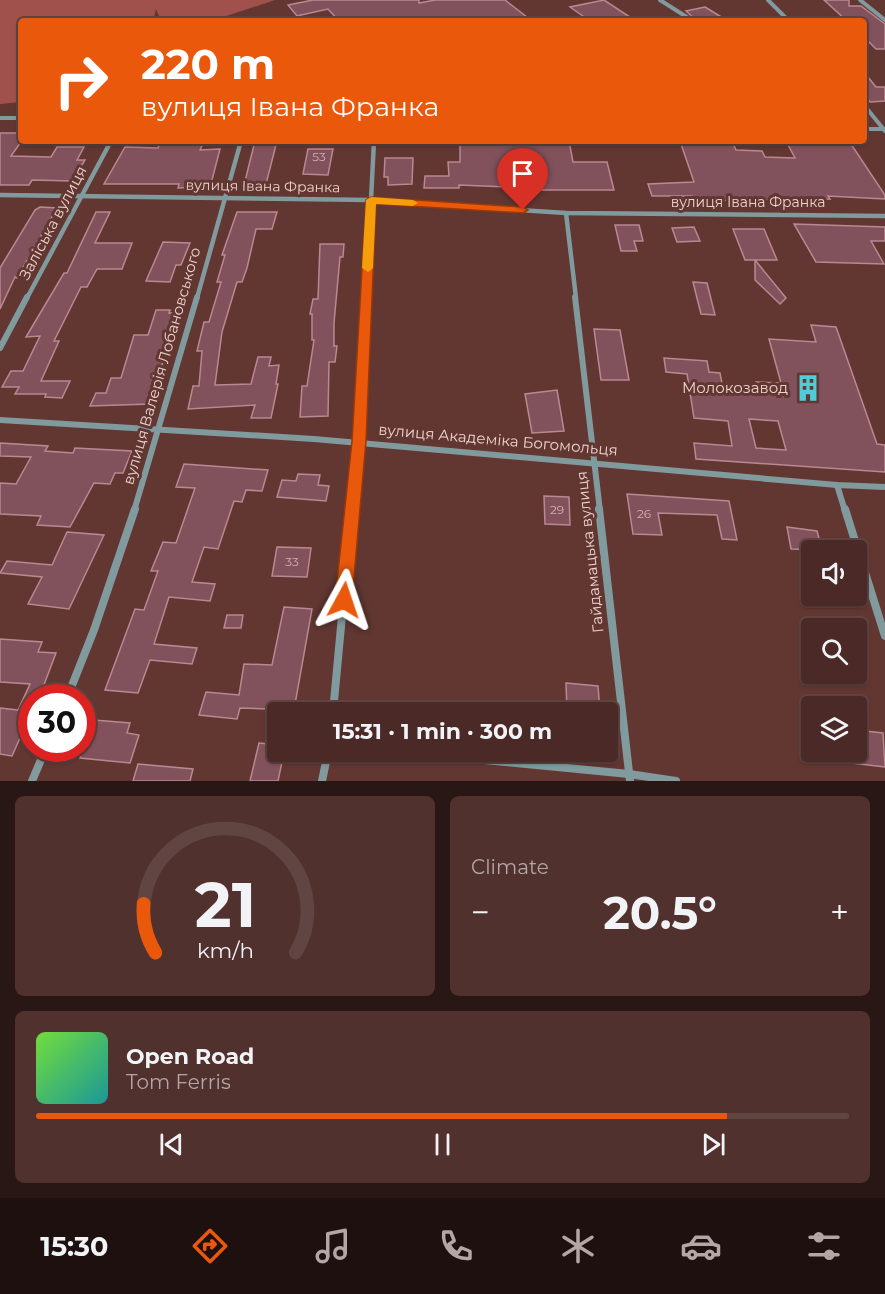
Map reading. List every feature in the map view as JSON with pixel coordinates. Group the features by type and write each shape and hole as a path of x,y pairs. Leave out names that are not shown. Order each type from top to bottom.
{"street":[{"path":"660,0 688,18"},
{"path":"768,0 786,18"},
{"path":"860,0 885,20"},
{"path":"867,109 885,130"},
{"path":"0,118 18,118"},
{"path":"867,129 885,130"},
{"name":"Заліська вулиця","path":"0,348 109,144"},
{"name":"вулиця Валерія Лобановського","path":"72,684 161,427 240,144"},
{"path":"334,702 359,441 374,144"},
{"name":"вулиця Івана Франка","path":"0,195 371,200 566,213 885,216"},
{"name":"Гайдамацька вулиця","path":"566,213 629,778"},
{"name":"вулиця Академіка Богомольця","path":"0,420 161,427 359,441 885,488"},
{"path":"837,485 885,636"},
{"path":"32,781 40,762"},
{"path":"322,781 326,762"},
{"path":"489,762 676,781"}],"shaded area":[{"path":"0,0 275,0 220,18 160,18 156,9 154,18 18,18 18,102 0,104"}],"building":[{"path":"313,0 419,0 419,3 435,0 505,0 528,18 336,18 328,9 297,16 288,5"},
{"path":"604,0 631,18 586,18 570,7"},
{"path":"824,0 849,0 849,6 861,6 885,24 885,49 876,49 867,40 867,18 844,18"},
{"path":"705,7 723,18 694,18 686,11"},
{"path":"867,76 876,87 885,87 885,101 870,102 867,98"},
{"path":"0,133 18,133 20,144 11,156 51,157 57,147 84,147 77,160 85,160 72,181 32,180 29,185 0,185"},
{"path":"160,144 203,144 200,150 220,149 211,184 178,188 179,184 104,184 125,147 158,148"},
{"path":"254,144 276,144 266,184 244,185"},
{"path":"460,144 570,144 573,162 607,162 614,190 507,190 507,187 459,185 459,188 424,188 425,176 449,176 448,162 460,162"},
{"path":"681,144 733,144 736,150 762,151 765,157 795,158 788,144 851,144 885,195 885,199 828,196 830,199 693,201 692,196 652,196 648,184 694,182"},
{"path":"308,149 333,149 328,175 303,174"},
{"path":"385,158 413,158 412,184 388,185 388,177 384,177"},
{"path":"40,207 57,208 17,278 15,277 0,309 0,268 35,210"},
{"path":"96,212 110,212 95,243 132,243 122,269 97,269 87,287 81,287 54,341 59,341 41,381 70,381 62,398 45,397 46,394 15,394 19,387 2,387 11,371 23,371 40,336 26,337 64,273 67,273"},
{"path":"237,212 277,212 272,229 256,229 242,282 237,282 222,332 215,385 251,384 258,357 271,357 269,366 279,365 276,384 278,384 271,418 251,418 255,405 188,409 193,386 199,386 202,351 197,351 204,322 209,322 221,282 217,282 225,255 222,255"},
{"path":"794,224 885,227 885,241 871,241 884,264 816,262"},
{"path":"615,225 639,225 643,241 634,241 637,251 621,251"},
{"path":"694,227 700,241 677,242 672,228"},
{"path":"733,229 764,229 777,260 745,260"},
{"path":"163,242 190,243 181,265 176,265 170,282 146,281"},
{"path":"320,244 344,244 343,257 340,257 334,323 334,346 337,346 335,362 329,362 328,416 300,417 302,386 307,386 314,340 312,340 312,314 310,314 313,299 318,299"},
{"path":"755,260 786,298 780,304 755,280"},
{"path":"693,282 707,283 715,315 701,314"},
{"path":"156,310 170,310 169,313 177,313 151,404 90,406 96,393 106,393 111,378 121,378 134,335 148,335"},
{"name":"Молокозавод","path":"811,325 836,327 877,444 885,445 885,472 696,459 694,443 732,446 728,421 694,418 687,374 666,372 664,358 707,361 709,372 720,373 723,389 759,392 756,382 781,383 769,339 816,342","holes":["749,419 778,421 786,450 756,448"]},
{"path":"594,329 620,330 629,380 601,380"},
{"path":"557,390 564,431 532,433 525,394"},
{"path":"0,443 48,446 45,451 73,453 75,448 132,451 123,473 115,473 110,484 94,483 70,527 37,525 41,516 0,514 0,483 16,484 31,457 0,456"},
{"path":"184,464 268,470 262,491 246,490 242,502 234,501 218,549 204,547 192,582 215,584 210,601 169,597 154,644 197,648 192,664 150,660 138,693 105,690 135,609 144,610 158,571 151,571 163,542 176,543 195,488 176,487"},
{"path":"298,474 320,475 318,485 329,486 326,501 277,497 282,480 296,481"},
{"path":"627,494 729,501 737,540 722,539 717,515 658,513 662,535 633,534"},
{"path":"544,496 569,497 570,525 545,524"},
{"path":"787,527 817,531 819,540 801,540 801,549 791,549"},
{"path":"67,532 104,535 69,609 28,604 42,577 0,573 7,561 52,565"},
{"path":"277,547 311,548 307,577 272,576"},
{"path":"284,607 312,609 295,702 267,702 267,709 240,708 237,719 199,715 206,692 239,695 244,664 272,665"},
{"path":"227,615 243,615 241,628 224,628"},
{"path":"0,639 42,642 38,652 56,653 44,684 0,682"},
{"path":"566,683 598,686 599,702 567,702"},
{"path":"0,708 18,710 18,742 12,756 0,754"},
{"path":"96,720 130,723 127,733 139,735 130,763 96,760"},
{"path":"867,731 883,733 885,767 843,762 867,762"},
{"path":"259,743 267,744 267,762 282,762 278,781 250,781"},
{"path":"138,764 193,769 190,781 133,781"}],"slow traffic":[{"path":"368,268 371,200 413,203"}],"place":[{"name":"Молокозавод","path":"808,388"}],"route":[{"path":"344,600 359,441 371,200 523,210"}]}
